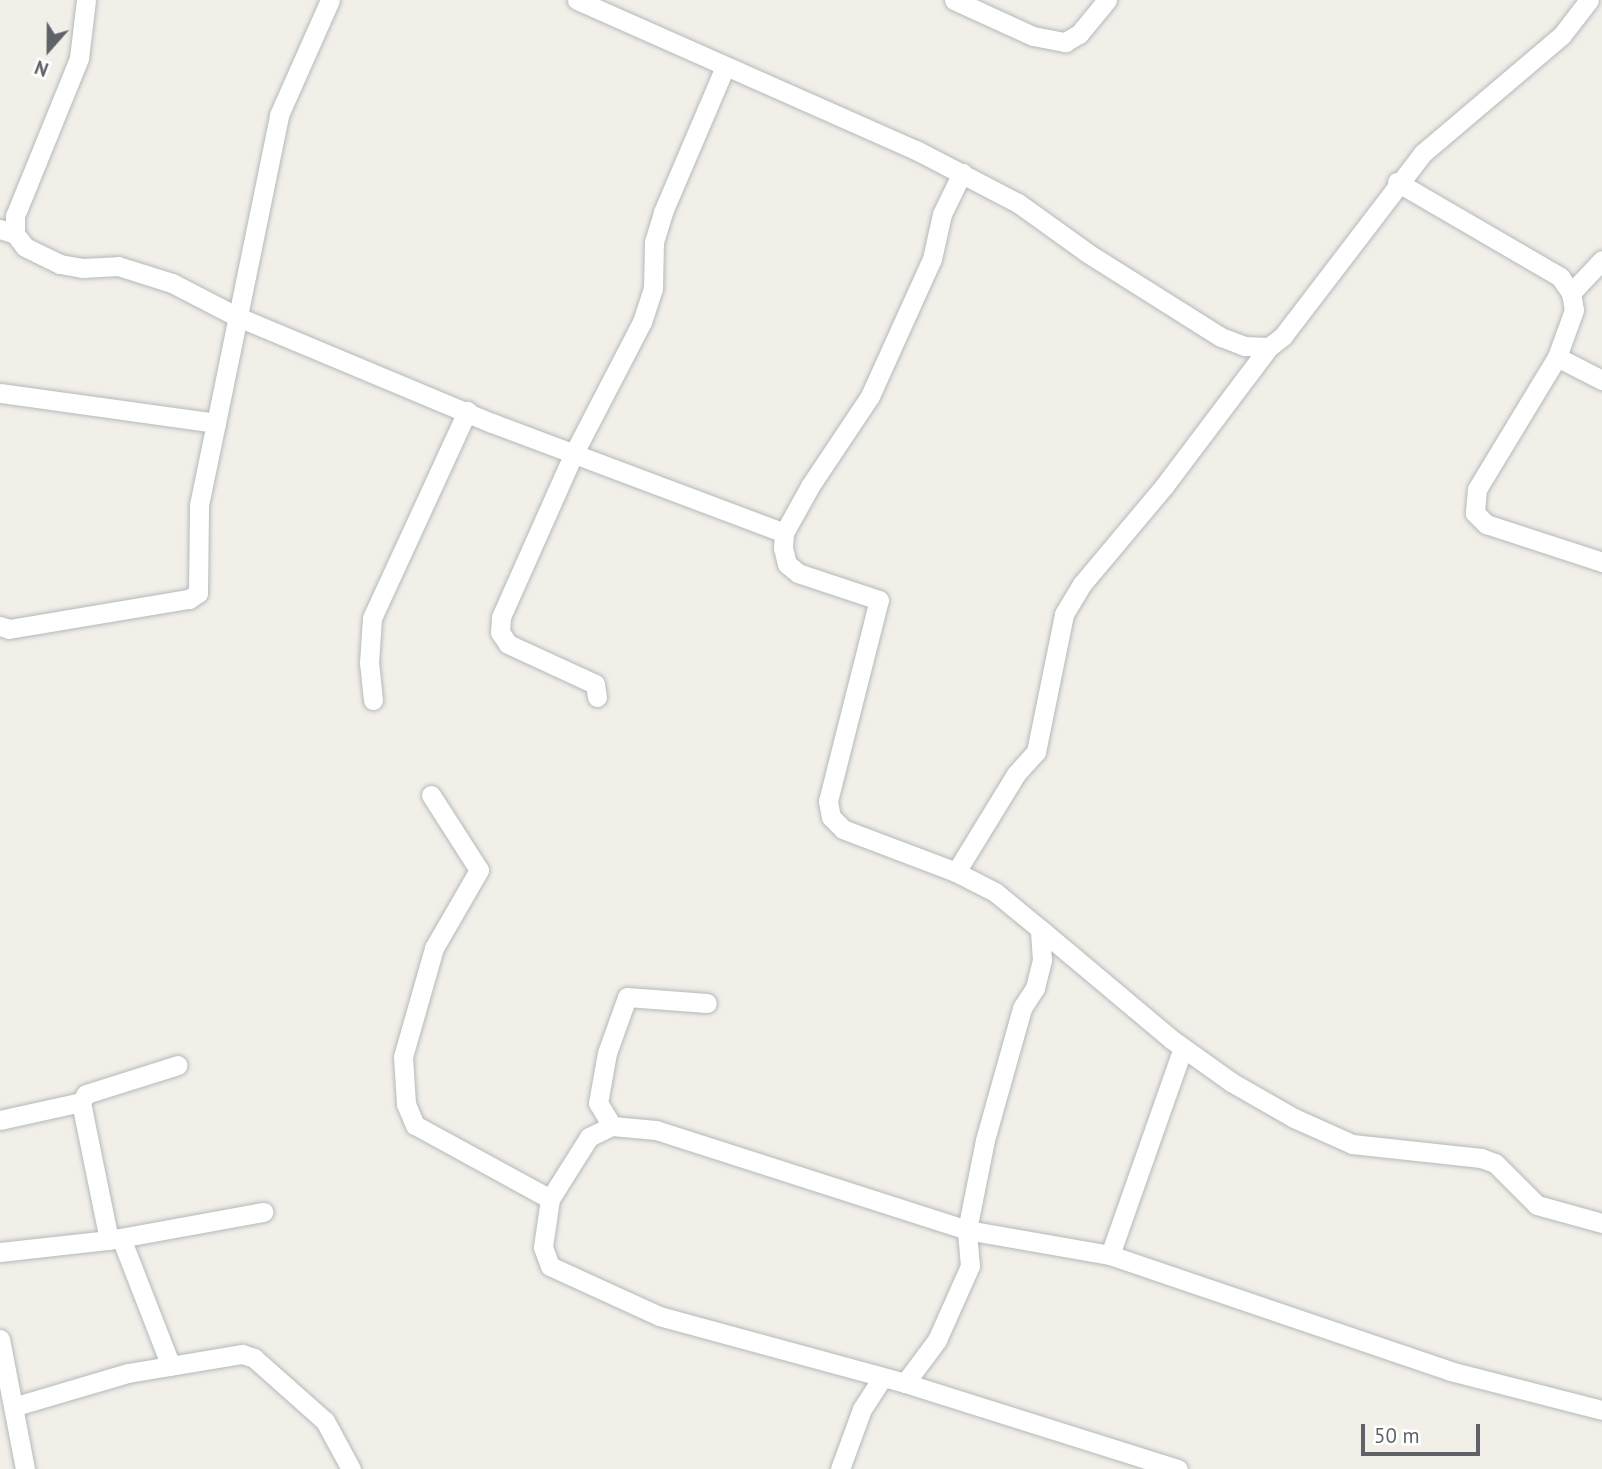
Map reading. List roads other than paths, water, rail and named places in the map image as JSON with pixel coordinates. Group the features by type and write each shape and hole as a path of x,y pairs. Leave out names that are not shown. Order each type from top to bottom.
{"street":[{"path":"86,0 79,58 7,232 25,247 60,264 82,268 118,266 172,283 238,317 467,411 784,534"},
{"path":"0,626 9,629 189,599 198,593 199,505 279,115 330,0"},
{"path":"577,0 724,69 821,106 962,173 1056,227 1089,254 1221,337 1244,346 1269,347"},
{"path":"954,0 1033,36 1065,42 1079,34 1107,0"},
{"path":"956,872 1017,774 1036,752 1064,614 1082,584 1165,485 1269,347 1283,336 1397,182 1423,153 1562,35 1589,0"},
{"path":"597,697 595,684 508,643 500,632 502,617 575,451 642,322 653,289 654,242 663,212 724,69"},
{"path":"962,173 942,214 932,259 870,397 784,534 787,565 798,573 879,600 828,801 831,817 843,829 956,872 995,892 1183,1048 1231,1082 1352,1144 1400,1153 1481,1158 1495,1163 1537,1205 1602,1223"},
{"path":"1397,182 1544,264 1571,293 1574,310 1557,357 1477,489 1475,513 1486,524 1602,562"},
{"path":"1571,293 1602,260"},
{"path":"1557,357 1602,380"},
{"path":"0,393 216,423"},
{"path":"373,700 369,663 372,618 467,411"},
{"path":"431,795 479,870 434,948 403,1057 406,1104 415,1125 550,1199"},
{"path":"905,1383 950,1317 970,1266 967,1230 988,1127 1022,1009 1035,988 1042,960 1040,929"},
{"path":"707,1003 627,997 607,1053 589,1137 550,1199 542,1247 550,1266 659,1316 905,1383 1178,1469"},
{"path":"1110,1255 1183,1048"},
{"path":"0,1120 80,1102 86,1094 178,1065"},
{"path":"80,1102 115,1239 171,1366"},
{"path":"598,1103 611,1126"},
{"path":"589,1137 611,1126 656,1130 722,1149 967,1230 1110,1255 1450,1371 1602,1410"},
{"path":"0,1252 115,1239 263,1212"},
{"path":"0,1339 16,1406 25,1469"},
{"path":"16,1406 128,1373 242,1354 254,1358 325,1420 351,1469"},
{"path":"840,1469 862,1409 882,1378"}]}
